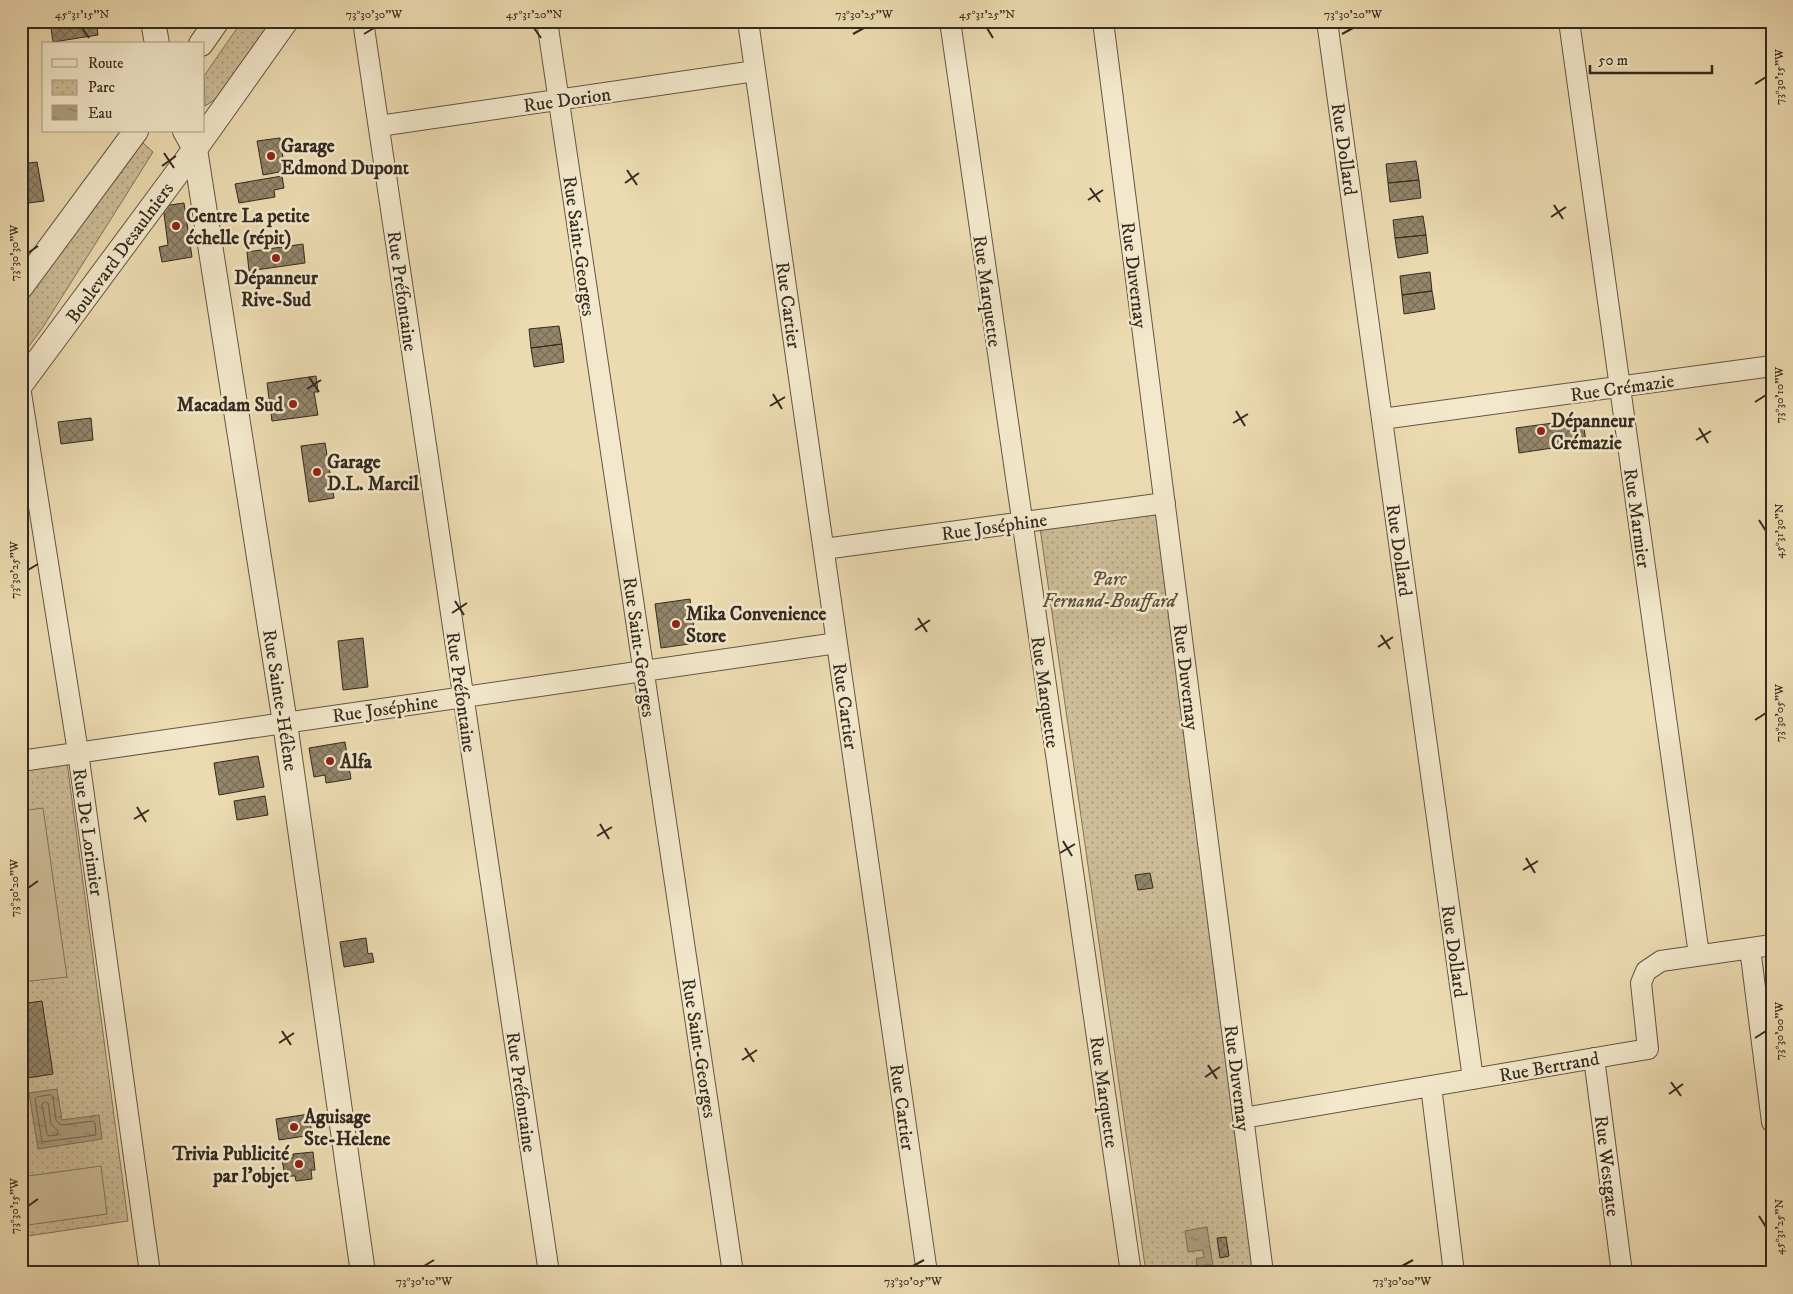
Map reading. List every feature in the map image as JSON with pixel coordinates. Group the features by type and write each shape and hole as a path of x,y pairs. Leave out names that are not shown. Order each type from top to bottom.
{"street":[{"path":"153,21 157,42"},
{"path":"202,42 217,21"},
{"name":"Boulevard Desaulniers","path":"205,121 286,21"},
{"name":"Rue Préfontaine","path":"363,21 549,1273"},
{"name":"Rue Saint-Georges","path":"547,21 733,1273"},
{"name":"Rue Cartier","path":"748,21 927,1273"},
{"name":"Rue Marquette","path":"950,21 1131,1273"},
{"name":"Rue Duvernay","path":"1103,21 1263,1273"},
{"name":"Rue Dollard","path":"1327,21 1473,1079"},
{"name":"Rue Marmier","path":"1569,21 1699,956"},
{"name":"Rue Dorion","path":"379,126 755,71"},
{"path":"21,287 135,132"},
{"name":"Boulevard Desaulniers","path":"21,384 190,140"},
{"name":"Rue Sainte-Hélène","path":"190,140 285,722 364,1273"},
{"name":"Rue Crémazie","path":"1382,420 1772,366"},
{"name":"Rue De Lorimier","path":"21,393 78,752 150,1273"},
{"name":"Rue Joséphine","path":"824,549 1164,503"},
{"name":"Rue Joséphine","path":"21,761 837,643"},
{"name":"Rue Bertrand","path":"1243,1118 1648,1049 1641,983 1646,971 1661,961 1772,945"},
{"path":"1750,948 1772,1122"},
{"name":"Rue Westgate","path":"1594,1058 1622,1273"},
{"path":"1431,1086 1454,1273"}],"green space":[{"path":"242,21 273,21 217,98 205,106 205,75"},
{"path":"142,142 153,152 43,327 21,357 21,304"},
{"name":"Parc Fernand-Bouffard","path":"1160,509 1257,1273 1146,1273 1039,521"},
{"path":"67,762 128,1221 21,1237 21,769"},
{"path":"43,808 67,977 21,982 21,811"},
{"path":"101,1166 107,1214 21,1226 21,1177"}],"water":[{"path":"57,1089 62,1120 99,1115 102,1139 38,1149 29,1093"},
{"path":"1207,1227 1214,1272 1198,1273 1196,1259 1204,1257 1203,1250 1188,1252 1185,1231"}],"building":[{"path":"50,21 96,21 98,35 53,42"},
{"name":"Garage Edmond Dupont","path":"280,138 285,171 263,175 257,141"},
{"path":"1416,161 1419,180 1388,183 1386,164"},
{"path":"37,162 44,201 21,204 21,164"},
{"path":"282,176 284,188 274,190 275,197 239,203 235,184"},
{"path":"1419,180 1421,198 1390,202 1388,183"},
{"name":"Centre La petite échelle (répit)","path":"184,203 192,257 162,262 159,247 168,245 163,206"},
{"path":"1423,216 1426,235 1395,238 1393,220"},
{"path":"1426,235 1428,253 1398,258 1395,238"},
{"name":"Dépanneur Rive-Sud","path":"303,244 305,263 249,271 247,252"},
{"path":"1430,272 1432,291 1402,295 1400,276"},
{"path":"1432,291 1435,309 1404,314 1402,295"},
{"path":"559,326 562,344 531,348 529,329"},
{"path":"562,344 564,362 534,367 531,348"},
{"name":"Macadam Sud","path":"316,376 318,392 314,392 318,415 272,421 267,383"},
{"path":"91,418 93,440 61,444 58,422"},
{"path":"1583,419 1586,443 1519,453 1516,428"},
{"name":"Garage D.L. Marcil","path":"325,443 334,498 309,502 301,446"},
{"name":"Mika Convenience Store","path":"690,599 696,643 661,648 655,604"},
{"path":"363,638 368,687 343,690 338,641"},
{"name":"Alfa","path":"345,742 351,779 326,783 325,775 314,777 309,748"},
{"path":"258,756 264,787 219,795 214,763"},
{"path":"265,796 268,815 237,820 234,801"},
{"path":"1150,873 1153,888 1138,890 1135,875"},
{"path":"366,938 368,954 372,953 374,962 344,967 340,942"},
{"path":"42,1001 53,1074 21,1079 21,1004"},
{"name":"Aguisage Ste-Helene","path":"309,1114 312,1135 279,1140 276,1119"},
{"name":"Trivia Publicité par l'objet","path":"313,1152 315,1170 311,1170 312,1179 296,1181 295,1176 289,1176 288,1170 284,1171 282,1159 293,1158 293,1154"},
{"path":"1226,1237 1229,1256 1220,1258 1217,1238"}],"place":[{"name":"Garage Edmond Dupont","path":"271,156"},
{"name":"Centre La petite échelle (répit)","path":"176,226"},
{"name":"Dépanneur Rive-Sud","path":"276,258"},
{"name":"Macadam Sud","path":"293,404"},
{"name":"Dépanneur Crémazie","path":"1541,431"},
{"name":"Garage D.L. Marcil","path":"317,472"},
{"name":"Mika Convenience Store","path":"676,624"},
{"name":"Alfa","path":"330,761"},
{"name":"Aguisage Ste-Helene","path":"294,1127"},
{"name":"Trivia Publicité par l'objet","path":"299,1164"}]}
